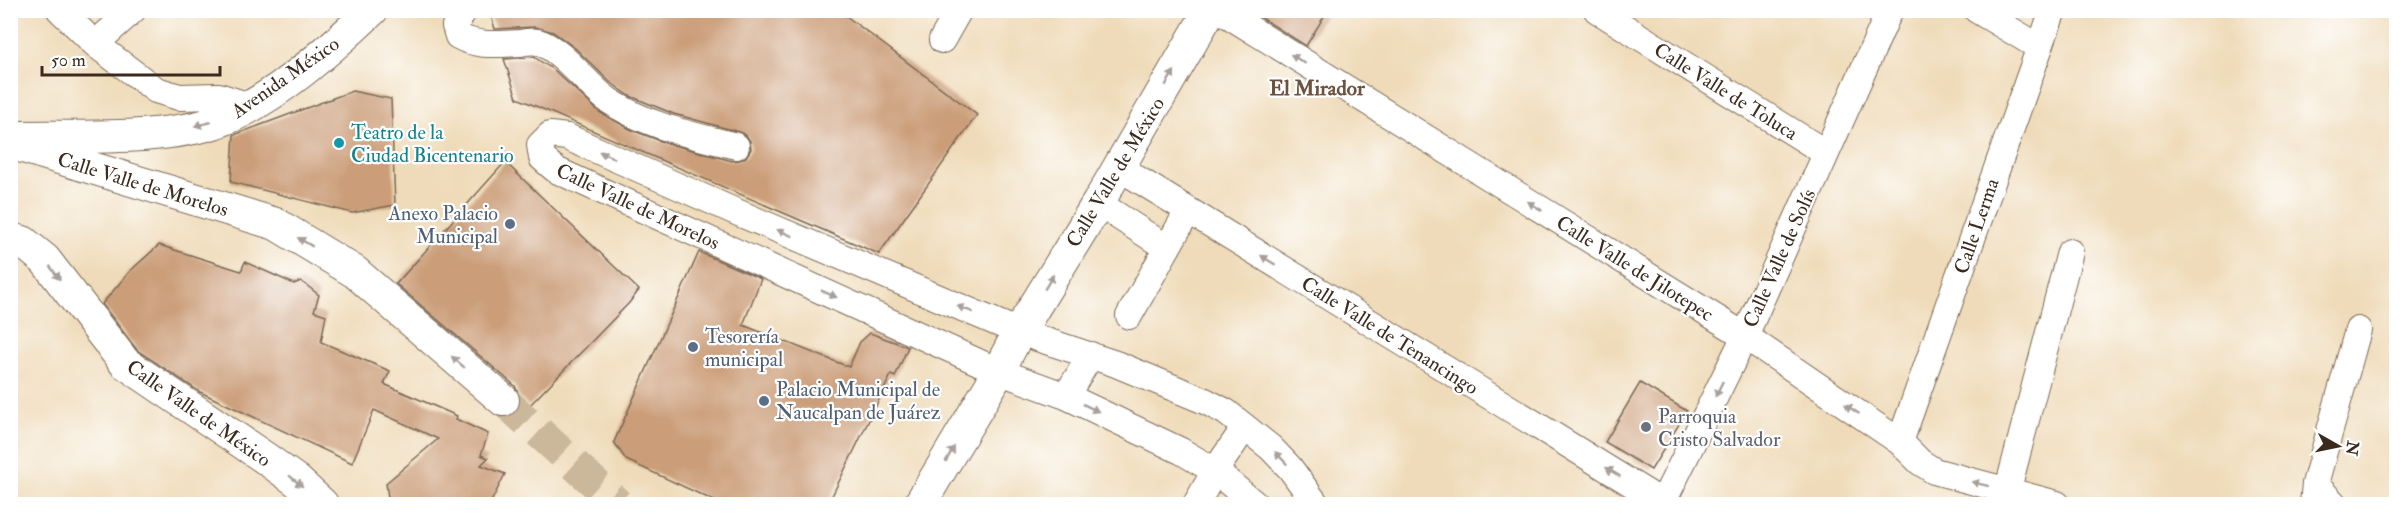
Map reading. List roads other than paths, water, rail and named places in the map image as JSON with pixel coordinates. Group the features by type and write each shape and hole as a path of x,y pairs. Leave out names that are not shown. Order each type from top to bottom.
{"main road":[{"name":"Avenida México","path":"10,138 150,134 224,119 250,106 296,75 372,10"},
{"name":"Calle Valle de México","path":"920,504 1210,10"},
{"name":"Calle Valle de Morelos","path":"10,143 276,224 355,272 503,400"},
{"name":"Calle Valle de México","path":"10,239 24,242 45,260 126,363 297,481 322,504"}],"street":[{"path":"60,10 95,44 156,90 179,97 219,96 250,106"},
{"path":"95,44 133,10"},
{"path":"464,10 456,26 458,36 469,43 493,45 537,42 560,56 587,83 634,116 677,131 736,146"},
{"path":"942,40 959,10"},
{"name":"Calle Valle de Jilotepec","path":"1220,10 1745,336 1900,442 1920,462 1934,471 2006,498 2057,504"},
{"name":"Calle Valle de Toluca","path":"1597,10 1826,153"},
{"name":"Calle Valle de Solís","path":"1663,504 1745,336 1890,10"},
{"path":"1977,10 2038,47"},
{"name":"Calle Lerma","path":"1900,442 2053,10"},
{"name":"Calle Valle de Morelos","path":"1255,504 1215,471 1181,451 1066,396 998,371 556,170 542,158 540,145 549,135 567,137 1019,332 1091,355 1205,401 1245,427 1290,468 1316,504"},
{"name":"Calle Valle de Tenancingo","path":"1118,167 1663,504"},
{"path":"1098,203 1167,248"},
{"path":"1129,316 1188,211"},
{"path":"2006,498 2070,252"},
{"path":"2334,504 2314,494 2358,330"},
{"path":"1066,396 1091,355"},
{"path":"1196,504 1245,427"}],"tunnel":[{"path":"503,400 618,504"}],"place":[{"name":"Teatro de la Ciudad Bicentenario","path":"339,143"},
{"name":"Anexo Palacio Municipal","path":"510,224"},
{"name":"Tesorería municipal","path":"693,347"},
{"name":"Palacio Municipal de Naucalpan de Juárez","path":"764,401"},
{"name":"Parroquia Cristo Salvador","path":"1646,427"}],"district":[{"name":"El Mirador","path":"1317,88"}]}
